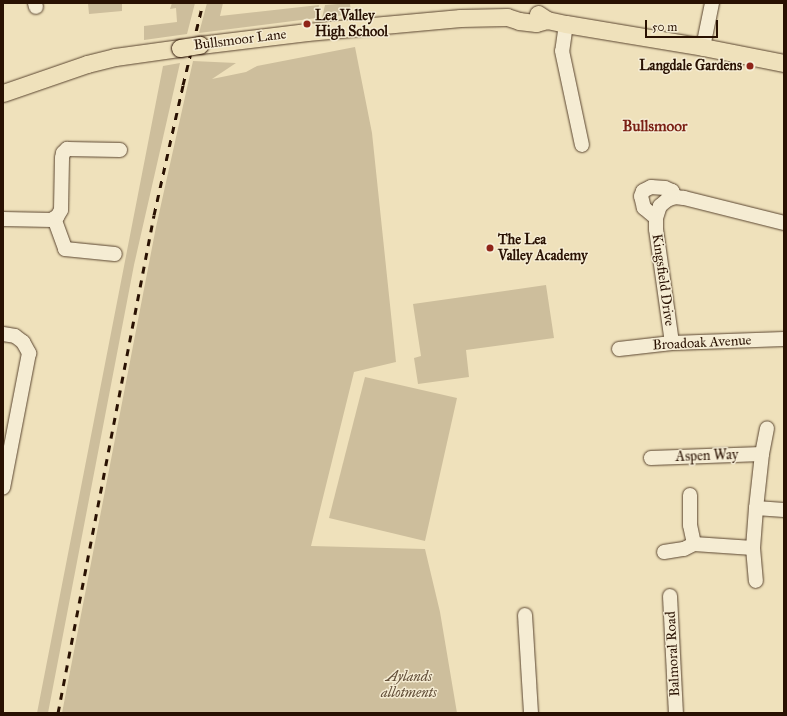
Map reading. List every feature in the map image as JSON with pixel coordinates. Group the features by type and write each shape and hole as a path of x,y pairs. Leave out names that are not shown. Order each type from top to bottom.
{"main road":[{"name":"Bullsmoor Lane","path":"3,93 87,64 114,57 200,45 404,23 507,17 536,23 547,20 703,47 784,63"}],"street":[{"path":"703,47 712,3"},
{"path":"566,24 562,50 582,145"},
{"path":"3,219 52,220 54,218 61,210 63,153 67,149 120,150"},
{"name":"Kingsfield Drive","path":"656,218 644,208 641,196 643,191 651,187 665,188 672,192 675,197"},
{"name":"Kingsfield Drive","path":"672,343 656,229 656,218 660,206 675,197 684,198 784,223"},
{"path":"54,218 65,249 115,254"},
{"path":"3,334 15,336 23,342 28,353 19,410 7,438 3,488"},
{"name":"Broadoak Avenue","path":"619,349 672,343 784,339"},
{"path":"756,581 753,548 762,454 767,428"},
{"name":"Aspen Way","path":"651,458 762,454"},
{"path":"690,495 690,525 694,544"},
{"path":"756,508 784,510"},
{"path":"664,552 684,549 694,544 753,548"},
{"name":"Balmoral Road","path":"670,596 676,713"},
{"path":"526,615 531,713"}],"green space":[{"path":"88,3 122,3 122,11 89,14"},
{"path":"172,3 195,3 187,34 144,40 144,26 177,22 176,8 170,9"},
{"path":"207,3 223,3 220,16 319,5 317,18 199,33"},
{"path":"350,3 351,14 322,18 325,5"},
{"name":"Aylands allotments","path":"355,47 372,133 396,362 354,372 311,546 425,549 440,612 457,713 62,713 156,227 193,61 236,63 212,79 246,72 257,66"},
{"path":"180,63 134,265 48,713 37,713 163,66"},
{"path":"546,285 554,338 466,350 469,377 418,384 414,358 421,356 413,304"},
{"path":"365,377 457,398 425,541 329,518"}],"railway":[{"path":"58,713 154,215 203,3"}],"place":[{"name":"Lea Valley High School","path":"307,24"},
{"name":"Langdale Gardens","path":"750,66"},
{"name":"The Lea Valley Academy","path":"490,248"}],"district":[{"name":"Bullsmoor","path":"655,127"}]}
